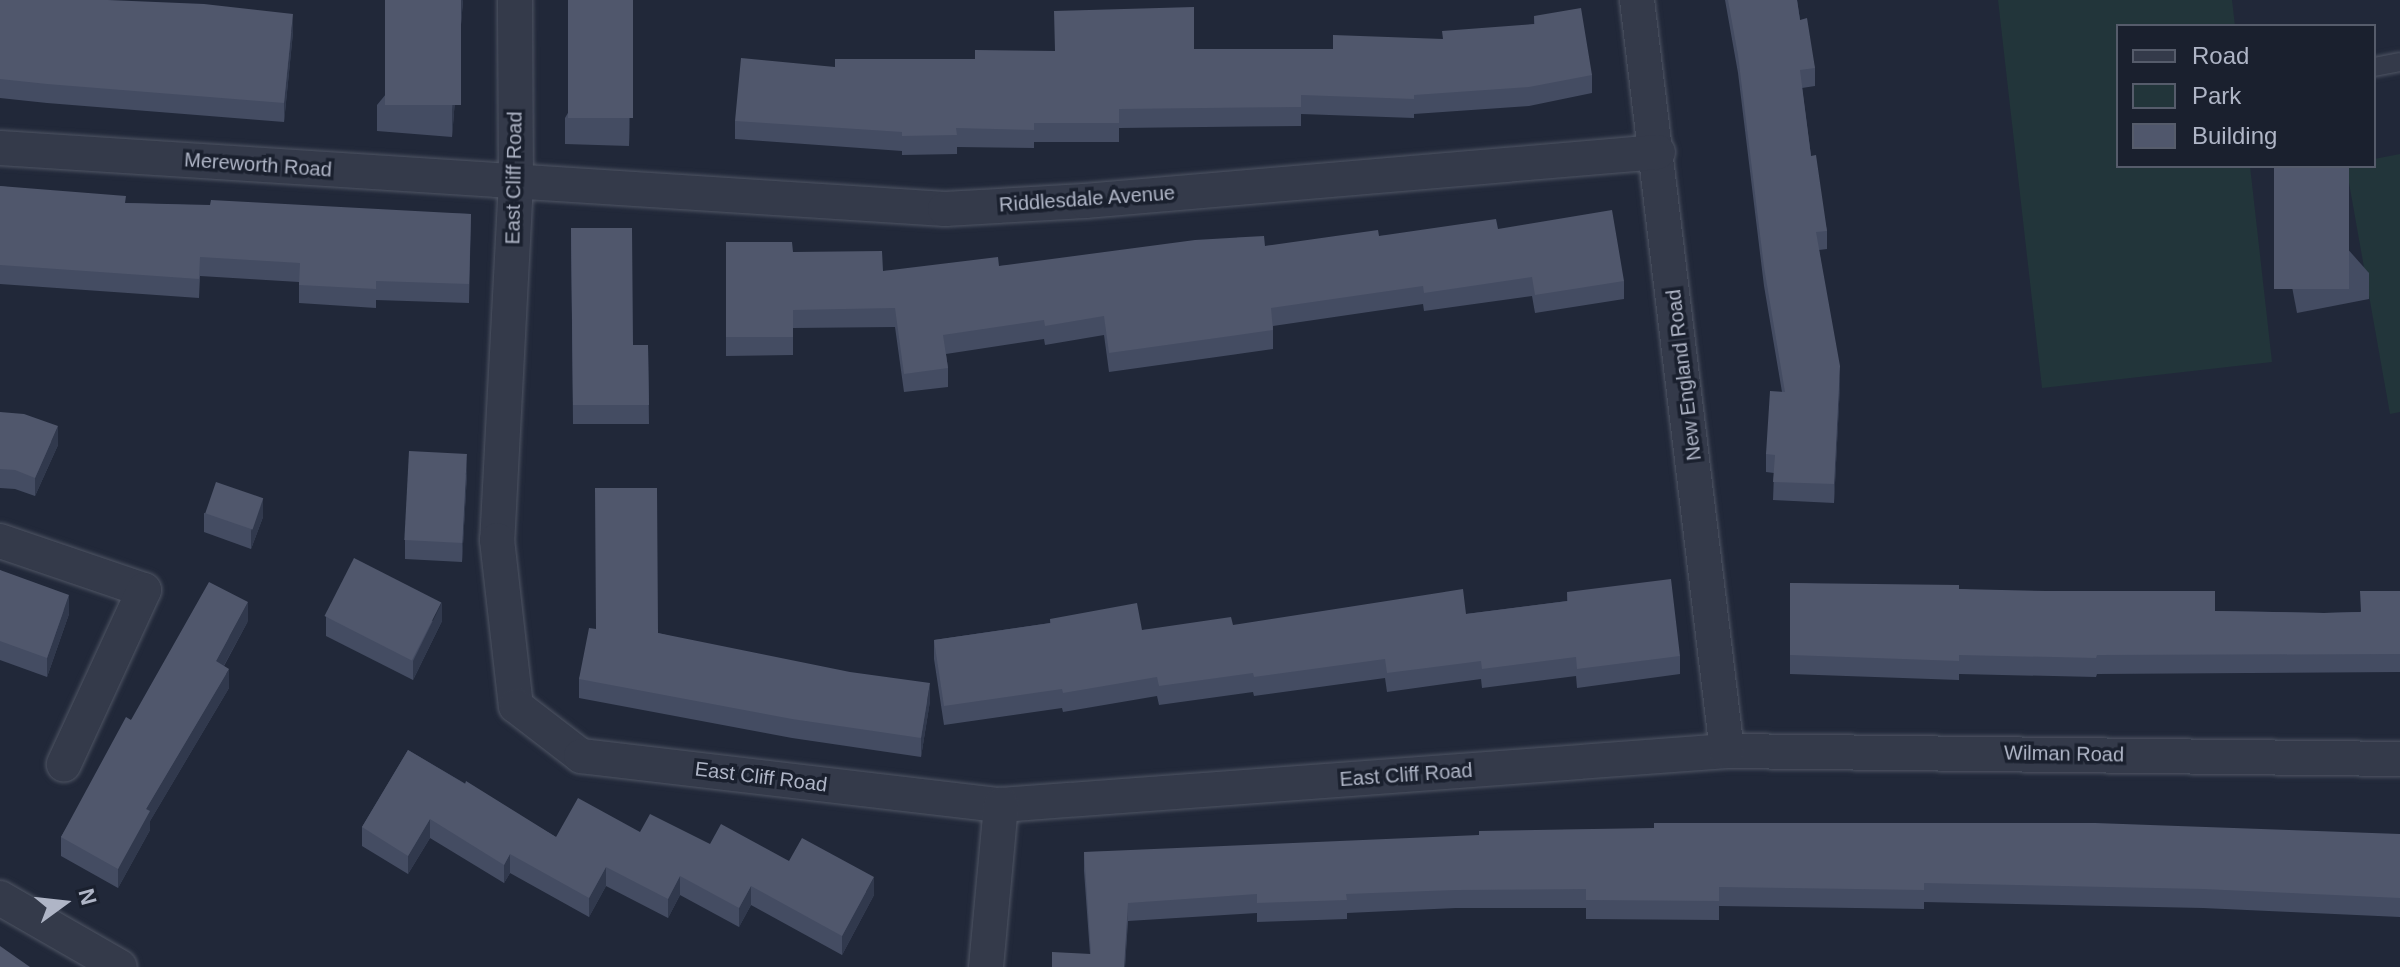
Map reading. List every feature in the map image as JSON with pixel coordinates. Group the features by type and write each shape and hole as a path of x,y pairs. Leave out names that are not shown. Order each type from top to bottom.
{"street":[{"name":"East Cliff Road","path":"515,0 516,182 497,540 516,706 581,756 1001,805 1727,751"},
{"name":"New England Road","path":"1637,0 1658,152 1727,751"},
{"name":"Mereworth Road","path":"0,148 516,182"},
{"name":"Riddlesdale Avenue","path":"516,182 945,209 1085,201 1658,152"},
{"path":"0,541 144,590 64,764"},
{"name":"Wilman Road","path":"1727,751 2400,759"},
{"path":"986,967 1001,805"},
{"path":"0,898 120,967"}],"lane":[{"path":"2376,67 2400,62"}],"green space":[{"path":"1998,0 2232,0 2235,24 2116,24 2116,168 2250,168 2272,362 2042,388"},
{"path":"2400,154 2400,412 2390,414 2346,168 2376,168 2376,159"}],"building":[{"path":"0,0 204,4 293,14 284,103 0,79"},
{"path":"385,0 461,0 461,105 385,105"},
{"path":"568,0 633,0 633,118 568,118"},
{"path":"1728,0 1797,0 1800,20 1807,18 1815,68 1800,70 1811,156 1816,155 1827,231 1816,232 1840,366 1834,484 1773,482 1775,455 1766,454 1770,391 1785,392 1764,267 1738,55"},
{"path":"1194,7 1194,49 1333,49 1333,35 1443,39 1442,31 1535,24 1534,16 1581,8 1592,75 1529,87 1414,95 1414,99 1301,95 1301,107 1119,109 1119,123 1034,123 1034,130 956,128 957,135 902,136 902,132 735,121 741,58 835,67 835,59 975,59 975,50 1055,51 1054,11"},
{"path":"2274,168 2349,168 2349,289 2274,289"},
{"path":"0,186 126,196 125,203 210,205 211,200 471,214 469,284 376,281 376,289 299,285 300,263 200,257 199,279 0,265"},
{"path":"1612,210 1624,281 1535,295 1532,277 1424,293 1423,286 1271,308 1273,330 1109,353 1104,316 1045,326 1044,320 943,335 948,368 904,374 895,308 793,310 793,337 726,337 726,242 792,242 793,252 882,251 883,271 998,257 999,266 1195,240 1264,236 1265,246 1378,230 1379,236 1496,219 1498,229"},
{"path":"571,228 632,228 633,345 648,345 649,405 573,405"},
{"path":"0,412 24,414 58,426 35,478 15,470 0,469"},
{"path":"409,451 467,454 462,543 404,540"},
{"path":"216,482 263,498 253,529 205,513"},
{"path":"595,488 657,488 658,633 850,672 930,683 921,738 792,719 579,679 589,628 596,629"},
{"path":"354,558 441,602 412,660 324,616"},
{"path":"0,570 69,595 47,658 0,641"},
{"path":"1671,579 1680,656 1577,669 1576,657 1482,669 1481,661 1387,673 1385,659 1159,686 1157,677 1063,693 1062,689 944,706 934,640 1051,623 1050,619 1137,603 1142,630 1231,617 1233,625 1463,589 1466,614 1568,601 1567,592"},
{"path":"209,582 248,602 216,661 229,669 146,809 150,811 118,869 61,837 126,717 131,720"},
{"path":"1790,583 1959,585 1959,589 2046,591 2215,591 2215,611 2324,613 2361,612 2360,591 2400,591 2400,654 2097,655 2096,658 1959,655 1959,661 1790,655"},
{"path":"408,750 465,784 466,781 556,837 578,798 640,832 650,814 710,844 721,824 789,861 802,838 874,877 842,936 751,886 739,908 680,876 668,899 606,867 589,898 510,854 504,865 430,819 408,856 362,827"},
{"path":"1654,823 2095,823 2400,834 2400,898 2203,889 1924,883 1924,890 1719,887 1719,901 1586,900 1586,889 1346,894 1347,900 1257,903 1257,894 1128,903 1124,967 1052,967 1052,952 1091,954 1084,852 1479,835 1479,831 1654,828"},
{"path":"0,946 30,967 0,967"}]}
